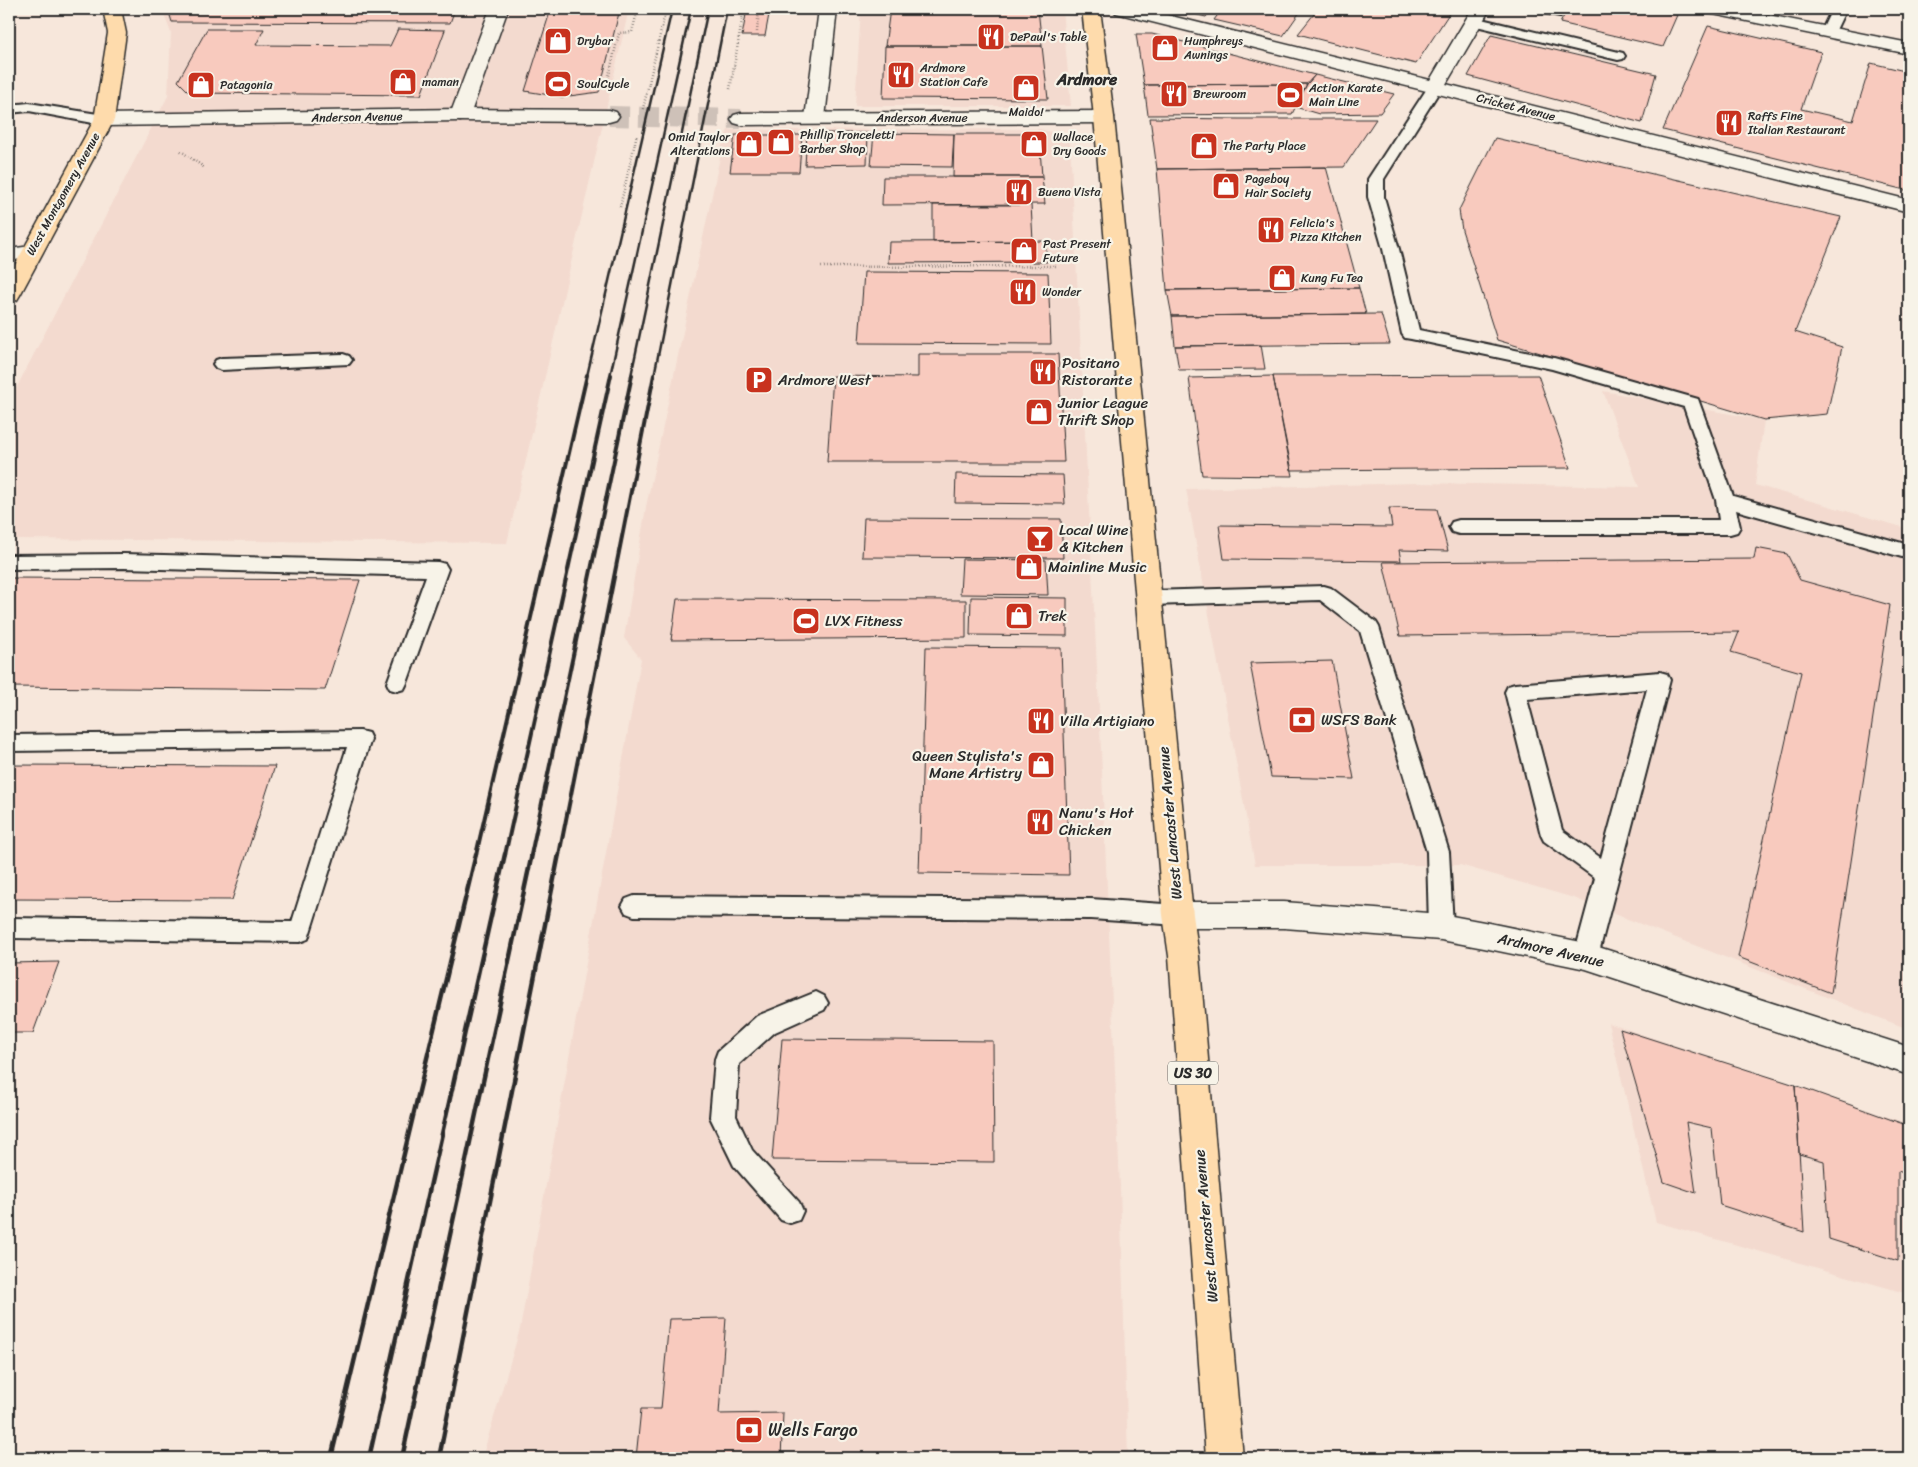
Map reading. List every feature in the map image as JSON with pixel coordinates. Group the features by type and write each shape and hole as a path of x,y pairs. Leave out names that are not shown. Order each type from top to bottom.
{"main road":[{"path":"104,120 117,33 112,9"},
{"name":"West Lancaster Avenue","path":"1091,9 1104,117 1178,915 1184,956 1225,1458"},
{"name":"West Montgomery Avenue","path":"9,294 104,120"}],"street":[{"path":"460,116 499,9"},
{"path":"815,118 828,9"},
{"name":"Cricket Avenue","path":"1122,9 1909,206"},
{"path":"1713,9 1909,49"},
{"path":"1435,86 1477,15"},
{"name":"Anderson Avenue","path":"104,120 604,116"},
{"name":"Anderson Avenue","path":"741,118 1104,117"},
{"path":"9,255 31,252"},
{"name":"Ardmore Avenue","path":"1178,915 1284,915 1442,927 1586,956 1909,1061"}],"lane":[{"path":"1543,9 1560,12"},
{"path":"1828,32 1839,9"},
{"path":"1477,15 1618,56"},
{"path":"1435,86 1376,180 1376,197 1391,249 1411,334 1554,364 1692,403 1725,500 1730,527 1459,527"},
{"path":"9,108 29,107 104,120"},
{"path":"222,364 343,360"},
{"path":"1725,500 1909,552"},
{"path":"9,562 124,560 438,569 397,683"},
{"path":"1150,598 1324,593 1369,628 1438,852 1442,927"},
{"path":"1586,956 1608,875 1660,680 1515,692 1552,836 1608,875"},
{"path":"9,743 360,739 300,932 9,928"},
{"path":"634,906 1091,909 1178,915"},
{"path":"790,1211 743,1158 724,1117 727,1059 766,1024 816,1003"}],"path":[{"path":"604,116 619,33 632,32 638,9"},
{"path":"729,92 744,9"},
{"path":"756,32 759,9"},
{"path":"821,267 1058,266"}],"shaded area":[{"path":"162,9 629,9 507,543 9,539 9,402 168,96 171,33"},
{"path":"861,9 1062,9 1071,106 855,106"},
{"path":"1040,129 1063,135 1070,141 1100,727 1120,1187 1128,1458 482,1458 520,1329 641,659 624,638 646,507 723,143 728,130"},
{"path":"1603,391 1764,420 1755,485 1909,529 1909,938 1903,1027 1574,898 1460,865 1255,865 1186,489 1417,483 1639,487"},
{"path":"1608,1023 1909,1124 1909,1294 1656,1222"}],"building":[{"path":"168,9 455,9 450,23 172,22"},
{"path":"551,9 620,9 599,92 562,97 525,91"},
{"path":"747,9 770,9 765,36 742,36"},
{"path":"890,9 1038,9 1042,46 885,46"},
{"path":"1173,9 1212,9 1206,17"},
{"path":"1222,9 1302,9 1283,36 1214,20"},
{"path":"1318,9 1452,9 1416,64 1298,34"},
{"path":"1568,9 1650,9 1677,15 1663,47 1560,23"},
{"path":"1708,26 1821,52 1801,109 1853,121 1871,63 1909,72 1909,191 1663,130"},
{"path":"207,29 264,29 256,45 390,46 398,29 445,30 421,95 190,93 178,81"},
{"path":"1136,34 1152,34 1315,75 1307,84 1144,85"},
{"path":"1491,35 1656,74 1642,123 1468,76"},
{"path":"885,46 1042,46 1048,99 883,98"},
{"path":"1315,75 1394,94 1380,113 1319,114 1295,107 1307,84"},
{"path":"1307,84 1292,114 1148,115 1144,85"},
{"path":"1150,118 1376,119 1344,167 1157,169"},
{"path":"807,133 868,133 867,164 805,165"},
{"path":"874,133 954,134 952,167 871,166"},
{"path":"954,134 1039,134 1042,177 953,177"},
{"path":"735,135 802,135 799,172 730,172"},
{"path":"1495,138 1841,217 1795,332 1842,347 1827,414 1764,420 1497,340 1462,230 1459,210"},
{"path":"1326,167 1359,288 1167,290 1157,169"},
{"path":"883,177 1042,177 1045,204 882,205"},
{"path":"933,205 1031,205 1033,241 933,242"},
{"path":"1045,241 1047,262 888,263 889,242"},
{"path":"864,272 1048,273 1051,344 859,343"},
{"path":"1359,288 1366,314 1172,316 1167,290"},
{"path":"1381,314 1390,344 1175,346 1172,316"},
{"path":"1261,345 1265,369 1179,370 1175,346"},
{"path":"918,354 1058,354 1064,462 827,462 833,376 918,377"},
{"path":"1538,375 1570,468 1291,470 1273,376"},
{"path":"1273,376 1293,476 1202,475 1189,378"},
{"path":"956,474 1063,475 1065,504 955,503"},
{"path":"1389,508 1437,509 1448,551 1399,550 1401,561 1224,559 1219,525 1392,527"},
{"path":"864,518 1061,519 1063,558 862,557"},
{"path":"1756,548 1787,554 1800,580 1890,605 1831,993 1738,957 1801,672 1731,652 1739,632 1400,636 1383,562 1754,559"},
{"path":"962,559 1046,560 1048,595 960,594"},
{"path":"10,578 360,580 325,690 9,687"},
{"name":"Trek","path":"971,597 1067,598 1067,636 970,635"},
{"path":"677,599 966,600 966,638 671,640"},
{"path":"926,647 1061,648 1069,875 919,873"},
{"name":"WSFS Bank","path":"1332,661 1354,779 1271,777 1250,663"},
{"path":"9,765 275,766 232,900 9,899"},
{"path":"59,962 33,1033 9,1033 9,963"},
{"path":"1620,1029 1795,1085 1804,1232 1720,1205 1712,1128 1686,1122 1696,1193 1664,1182"},
{"path":"782,1039 993,1041 994,1162 772,1160"},
{"path":"1795,1085 1909,1126 1909,1175 1898,1171 1898,1261 1829,1239 1824,1161 1799,1154"},
{"path":"726,1318 719,1414 783,1413 781,1458 636,1458 641,1409 661,1409 669,1319"}],"tunnel":[{"path":"609,116 741,119"}],"railway":[{"path":"587,376 672,9"},
{"path":"610,376 691,9"},
{"path":"631,376 708,9"},
{"path":"654,376 727,9"},
{"path":"476,855 587,375"},
{"path":"505,855 611,375"},
{"path":"531,855 632,375"},
{"path":"559,855 654,375"},
{"path":"331,1458 476,854"},
{"path":"369,1458 505,854"},
{"path":"402,1458 532,854"},
{"path":"439,1458 559,854"}],"place":[{"name":"DePaul's Table","path":"991,37"},
{"name":"Drybar","path":"558,41"},
{"name":"Humphreys Awnings","path":"1165,48"},
{"name":"Ardmore Station Cafe","path":"901,75"},
{"name":"maman","path":"403,82"},
{"name":"SoulCycle","path":"558,84"},
{"name":"Patagonia","path":"201,85"},
{"name":"Maido!","path":"1026,88"},
{"name":"Brewroom","path":"1174,94"},
{"name":"Action Karate Main Line","path":"1290,95"},
{"name":"Raffs Fine Italian Restaurant","path":"1729,123"},
{"name":"Phillip Tronceletti Barber Shop","path":"781,142"},
{"name":"Omid Taylor Alterations","path":"749,144"},
{"name":"Wallace Dry Goods","path":"1034,144"},
{"name":"The Party Place","path":"1204,146"},
{"name":"Pageboy Hair Society","path":"1226,186"},
{"name":"Buena Vista","path":"1019,192"},
{"name":"Felicia's Pizza Kitchen","path":"1271,230"},
{"name":"Past Present Future","path":"1024,251"},
{"name":"Kung Fu Tea","path":"1282,278"},
{"name":"Wonder","path":"1023,292"},
{"name":"Positano Ristorante","path":"1043,372"},
{"name":"Ardmore West","path":"759,380"},
{"name":"Junior League Thrift Shop","path":"1039,412"},
{"name":"Local Wine & Kitchen","path":"1040,539"},
{"name":"Mainline Music","path":"1029,567"},
{"name":"Trek","path":"1019,616"},
{"name":"LVX Fitness","path":"806,621"},
{"name":"WSFS Bank","path":"1302,720"},
{"name":"Villa Artigiano","path":"1041,721"},
{"name":"Queen Stylista's Mane Artistry","path":"1041,765"},
{"name":"Nanu's Hot Chicken","path":"1040,822"},
{"name":"Wells Fargo","path":"749,1430"}],"district":[{"name":"Ardmore","path":"1087,79"}]}
